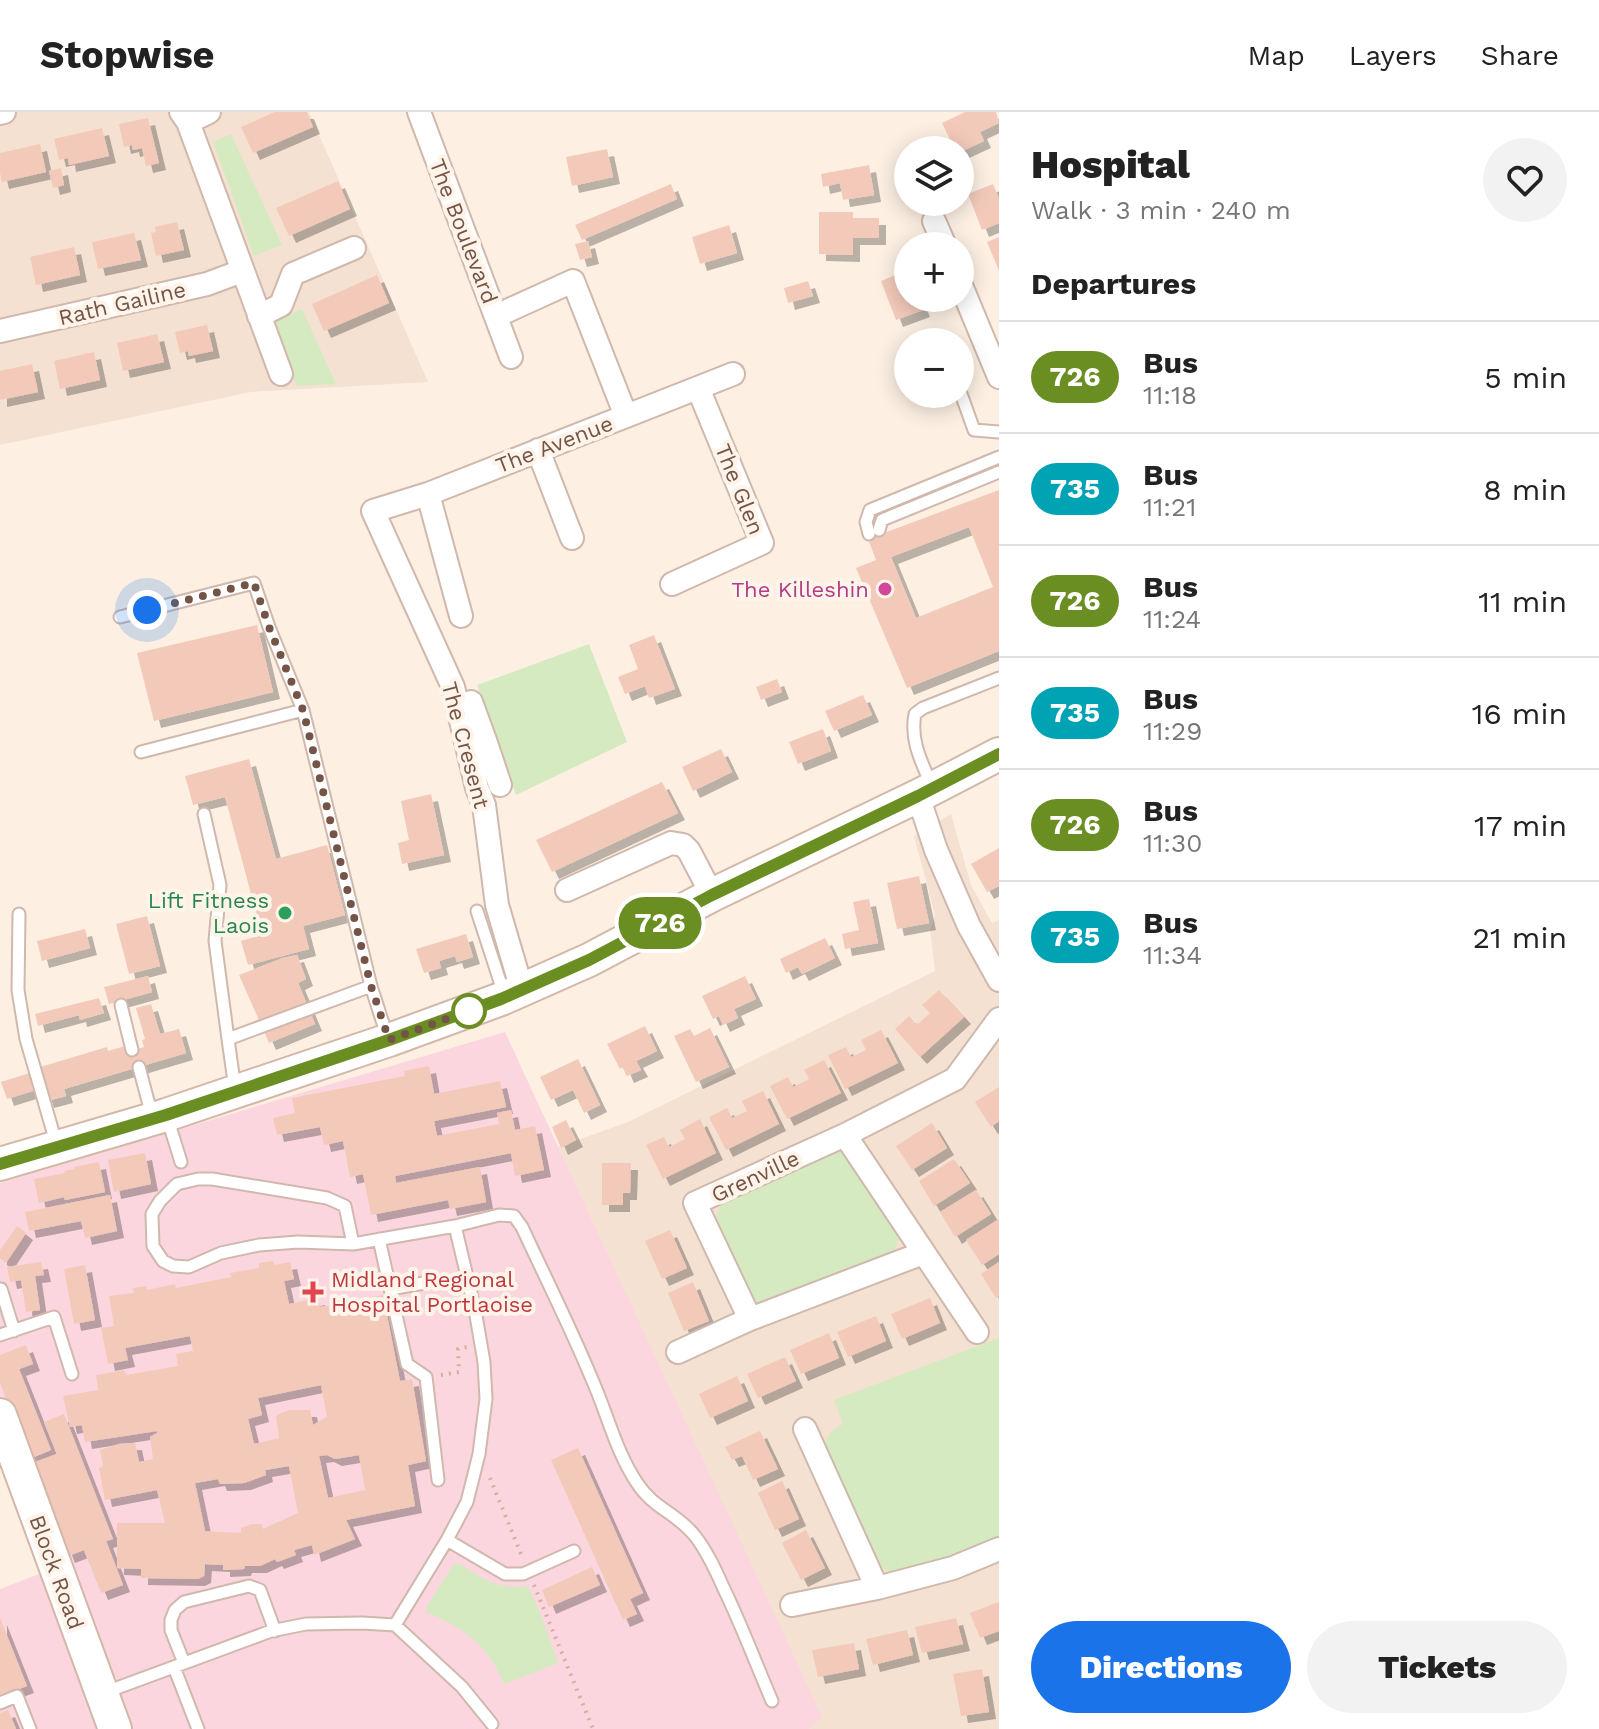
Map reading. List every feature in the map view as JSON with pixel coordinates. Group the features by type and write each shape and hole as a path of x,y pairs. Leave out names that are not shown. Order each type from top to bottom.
{"main road":[{"path":"0,1164 160,1116 389,1040 514,994 589,960 712,895 999,754"},
{"name":"Block Road","path":"0,1415 115,1729"}],"street":[{"path":"209,112 184,117 281,374"},
{"name":"The Boulevard","path":"419,112 496,316 573,281 626,416"},
{"path":"934,221 939,232"},
{"path":"259,316 281,305 293,274 354,248"},
{"name":"Rath Gailine","path":"0,331 207,284 242,271"},
{"path":"972,312 999,377"},
{"path":"496,316 511,357"},
{"name":"The Avenue","path":"373,511 428,494 733,374"},
{"name":"The Glen","path":"672,584 762,543 698,388"},
{"path":"538,450 572,538"},
{"path":"428,494 461,616"},
{"name":"The Cresent","path":"373,511 477,746 477,788 484,805 497,905 514,994"},
{"path":"471,702 477,746 500,785"},
{"path":"925,792 936,850 963,913 999,980"},
{"path":"567,890 671,843 683,845 689,851 712,895"},
{"name":"Grenville","path":"750,1319 695,1203 845,1135 955,1079 999,1019"},
{"path":"845,1135 977,1332"},
{"path":"678,1352 750,1319 923,1253"},
{"path":"805,1429 877,1588"},
{"path":"792,1605 877,1588 953,1568 999,1549"}],"lane":[{"path":"966,408 974,430 999,432"},
{"path":"999,457 870,510 866,522 874,532 882,520 999,472"},
{"path":"120,617 254,583 303,710 371,986 389,1040"},
{"path":"925,792 914,742 915,714 999,678"},
{"path":"141,752 303,710"},
{"path":"204,814 220,885 215,941 236,1090"},
{"path":"477,911 514,994"},
{"path":"19,914 18,990 26,1039 58,1147"},
{"path":"228,1039 371,986"},
{"path":"121,1005 132,1050"},
{"path":"139,1067 181,1162"},
{"path":"353,1244 345,1206 327,1198 212,1179 177,1184 152,1214 153,1246 163,1261 173,1266 189,1267 221,1253 259,1245 298,1242 353,1244 499,1215 514,1216 522,1227 592,1379 619,1451 636,1483 658,1507 680,1520 695,1536 713,1565 772,1701"},
{"path":"395,1625 467,1502 479,1454 486,1399 484,1362 455,1226"},
{"path":"379,1239 407,1364 426,1377 438,1480"},
{"path":"390,1289 424,1283"},
{"path":"1,1289 14,1331"},
{"path":"0,1335 54,1317 72,1374"},
{"path":"447,1540 505,1574 523,1574 574,1551"},
{"path":"198,1729 171,1630 175,1610 184,1602 249,1586 260,1590 275,1631"},
{"path":"101,1693 275,1631 306,1624 395,1625 462,1687 492,1724"},
{"path":"0,1703 17,1696 30,1729"}],"path":[{"path":"458,1349 459,1372"},
{"path":"479,1454 593,1729"}],"shaded area":[{"path":"0,112 309,112 428,382 251,392 0,445"},
{"path":"951,814 971,885 992,923 999,920 999,1729 809,1729 821,1717 558,1147 628,1122 935,971 930,930 935,915 914,836"},
{"name":"Midland Regional Hospital Portlaoise","path":"505,1032 822,1717 809,1729 0,1729 0,1589 65,1564 0,1400 0,1183"}],"green space":[{"path":"231,134 282,245 254,256 213,142"},
{"path":"302,309 336,384 297,386 272,321"},
{"path":"589,644 627,742 516,795 477,685"},
{"path":"839,1149 898,1232 894,1253 889,1259 765,1305 752,1300 716,1217 722,1201"},
{"path":"999,1338 999,1539 928,1567 900,1573 888,1571 875,1561 825,1452 829,1435 843,1424 834,1400"},
{"path":"460,1564 500,1585 528,1586 558,1663 504,1684 498,1670 473,1639 426,1612 453,1565"}],"building":[{"path":"275,112 307,112 313,127 253,153 241,127"},
{"path":"965,112 996,112 999,123 980,132 984,141 974,146 974,136 948,136 942,123"},
{"path":"148,118 159,163 146,166 142,148 133,150 132,145 124,147 119,124"},
{"path":"102,128 109,156 69,165 68,158 59,160 54,139"},
{"path":"40,144 46,172 2,182 0,153"},
{"path":"607,149 613,177 572,186 566,157"},
{"path":"869,165 874,195 843,200 840,183 823,187 821,174"},
{"path":"61,168 64,185 53,188 49,171"},
{"path":"338,181 350,209 289,236 276,208"},
{"path":"671,184 677,199 582,240 575,225"},
{"path":"993,184 999,199 999,223 982,230 974,209 974,192"},
{"path":"819,212 853,212 853,218 879,218 879,238 853,238 853,255 819,254"},
{"path":"177,222 184,250 156,256 151,233 156,232 155,227"},
{"path":"729,225 737,253 700,264 692,237"},
{"path":"134,233 141,260 98,269 92,242"},
{"path":"999,237 999,271 987,242"},
{"path":"588,241 592,257 580,260 575,244"},
{"path":"74,247 80,275 36,285 30,257"},
{"path":"377,275 389,303 324,331 312,304"},
{"path":"894,276 894,312 918,312 896,320 881,281"},
{"path":"808,281 813,296 788,303 784,288"},
{"path":"207,325 213,351 189,356 188,351 180,353 175,332"},
{"path":"157,334 164,362 123,371 117,343"},
{"path":"94,352 100,380 60,389 54,361"},
{"path":"32,364 38,392 0,400 0,371"},
{"name":"The Killeshin","path":"999,490 999,651 907,688 856,568 876,560 868,539","holes":["969,527 993,587 916,618 891,557"]},
{"path":"257,625 273,692 154,721 137,653"},
{"path":"654,635 675,689 649,698 645,686 625,694 618,677 638,669 629,645"},
{"path":"777,679 782,692 761,700 756,687"},
{"path":"863,695 872,715 834,731 825,711"},
{"path":"823,729 831,751 798,764 789,742"},
{"path":"721,749 732,772 693,791 682,767"},
{"path":"249,759 276,859 327,845 345,915 303,926 309,949 248,965 241,941 262,935 225,797 193,805 185,776"},
{"path":"662,782 678,813 552,872 536,840"},
{"path":"431,794 444,855 402,864 398,843 409,840 401,801"},
{"path":"999,848 999,886 987,892 971,864"},
{"path":"919,876 929,923 897,929 887,883"},
{"path":"869,899 878,943 845,949 842,934 859,930 853,902"},
{"path":"147,916 160,966 129,974 116,924"},
{"path":"85,929 90,948 42,961 37,941"},
{"path":"466,934 473,957 457,962 455,956 439,961 441,968 424,973 416,949"},
{"path":"825,938 835,958 802,974 798,967 786,973 780,959"},
{"path":"297,955 306,979 298,983 315,1024 269,1043 239,975"},
{"path":"148,976 152,992 109,1004 104,987"},
{"path":"745,976 756,999 734,1009 738,1018 723,1025 719,1016 713,1019 702,996"},
{"path":"939,990 964,1017 920,1057 895,1029 909,1016 917,1025 930,1013 922,1005"},
{"path":"99,998 104,1013 80,1020 79,1015 38,1026 35,1014"},
{"path":"151,1004 160,1034 179,1029 186,1053 64,1089 66,1096 47,1101 37,1068 107,1047 108,1051 125,1046 126,1052 144,1047 142,1040 145,1039 136,1008"},
{"path":"645,1026 657,1051 636,1061 641,1070 627,1076 607,1044"},
{"path":"710,1028 729,1067 696,1082 674,1036 690,1029 694,1036"},
{"path":"881,1030 898,1063 845,1089 828,1055 846,1047 851,1057 866,1050 861,1040"},
{"path":"578,1059 600,1105 584,1113 573,1090 551,1100 540,1077"},
{"path":"824,1060 841,1093 787,1119 770,1086 788,1077 793,1087 809,1079 804,1070"},
{"path":"429,1066 434,1094 500,1081 506,1107 434,1121 437,1136 499,1124 497,1113 511,1110 515,1130 535,1126 544,1170 515,1176 511,1153 395,1176 396,1183 480,1167 486,1202 450,1209 448,1200 371,1215 363,1174 350,1177 343,1141 324,1145 320,1127 277,1135 273,1118 295,1113 292,1098 405,1076 404,1071"},
{"path":"33,1072 39,1089 7,1099 1,1082"},
{"path":"999,1087 999,1121 991,1127 975,1102"},
{"path":"763,1091 779,1124 726,1150 709,1117 727,1108 732,1118 747,1111 742,1101"},
{"path":"700,1119 716,1153 663,1179 646,1145 664,1137 669,1147 685,1139 680,1130"},
{"path":"566,1120 576,1140 561,1148 552,1127"},
{"path":"932,1123 947,1148 912,1170 896,1146"},
{"path":"145,1153 151,1184 114,1192 108,1160"},
{"path":"954,1159 970,1183 934,1206 919,1181"},
{"path":"99,1162 105,1192 39,1203 34,1179"},
{"path":"602,1163 631,1163 630,1193 623,1193 623,1205 602,1205"},
{"path":"976,1190 991,1214 955,1237 940,1212"},
{"path":"110,1195 117,1231 85,1238 81,1221 29,1231 25,1212"},
{"path":"999,1219 999,1254 982,1265 966,1240"},
{"path":"17,1226 26,1233 6,1263 0,1258 0,1250"},
{"path":"670,1230 687,1268 662,1279 645,1241"},
{"path":"273,1261 274,1265 290,1262 294,1279 284,1281 289,1304 318,1298 320,1307 383,1295 400,1381 412,1379 426,1461 408,1465 415,1506 346,1520 355,1539 314,1555 312,1545 294,1550 296,1555 277,1562 275,1559 260,1566 245,1566 244,1569 223,1570 223,1565 205,1564 204,1576 198,1579 141,1578 141,1569 117,1568 117,1523 165,1523 157,1490 105,1500 99,1468 103,1466 100,1450 135,1443 139,1462 153,1459 150,1437 157,1431 85,1442 82,1425 70,1427 63,1396 98,1390 96,1375 124,1370 126,1375 178,1366 176,1354 193,1351 190,1336 125,1348 128,1360 108,1364 101,1328 114,1326 109,1296 134,1293 133,1288 146,1286 147,1290 175,1284 176,1288 231,1277 230,1273 259,1268 259,1263","holes":["321,1385 327,1417 313,1425 310,1410 281,1413 276,1416 279,1438 254,1444 248,1419 262,1415 258,1398","327,1455 335,1459 359,1455 365,1490 328,1498 319,1456","289,1466 298,1513 263,1529 262,1524 252,1524 241,1528 241,1533 205,1531 195,1483 218,1479 220,1484 244,1483 266,1475 265,1470"]},
{"path":"41,1262 44,1275 35,1276 40,1310 26,1312 21,1280 10,1282 7,1267"},
{"path":"999,1262 999,1296 996,1298 981,1274"},
{"path":"85,1265 95,1320 74,1324 64,1269"},
{"path":"693,1282 709,1321 684,1331 668,1293"},
{"path":"930,1298 940,1323 902,1339 891,1314"},
{"path":"876,1316 886,1341 848,1357 837,1332"},
{"path":"829,1333 839,1358 801,1374 790,1350"},
{"path":"26,1345 33,1364 19,1369 51,1450 29,1459 0,1383 0,1355"},
{"path":"785,1357 796,1381 758,1398 747,1374"},
{"path":"737,1376 748,1401 710,1418 699,1394"},
{"path":"64,1414 113,1539 106,1541 123,1585 101,1593 84,1550 68,1556 32,1463 57,1454 44,1422"},
{"path":"760,1431 778,1469 753,1480 742,1456 732,1460 725,1447"},
{"path":"578,1448 643,1593 630,1599 637,1614 623,1620 551,1460"},
{"path":"782,1481 799,1519 775,1530 758,1493"},
{"path":"806,1530 825,1568 801,1580 782,1543"},
{"path":"592,1567 600,1585 549,1607 542,1590"},
{"path":"999,1602 999,1631 980,1638 970,1613"},
{"path":"0,1618 27,1686 0,1696"},
{"path":"956,1618 963,1644 922,1653 915,1627"},
{"path":"907,1630 913,1655 873,1665 866,1639"},
{"path":"854,1643 859,1669 818,1677 812,1650"},
{"path":"982,1669 989,1712 961,1716 953,1674"},
{"path":"8,1710 16,1729 0,1729 0,1713"}],"bus line":[{"name":"726","path":"0,1164 166,1115 501,999 589,960 712,895 999,754"}],"place":[{"name":"The Killeshin","path":"885,589"},
{"name":"Lift Fitness Laois","path":"285,913"},
{"name":"Midland Regional Hospital Portlaoise","path":"313,1292"}],"route":[{"path":"147,610 254,583 303,710 371,986 389,1040 479,1007 469,1011"}]}
